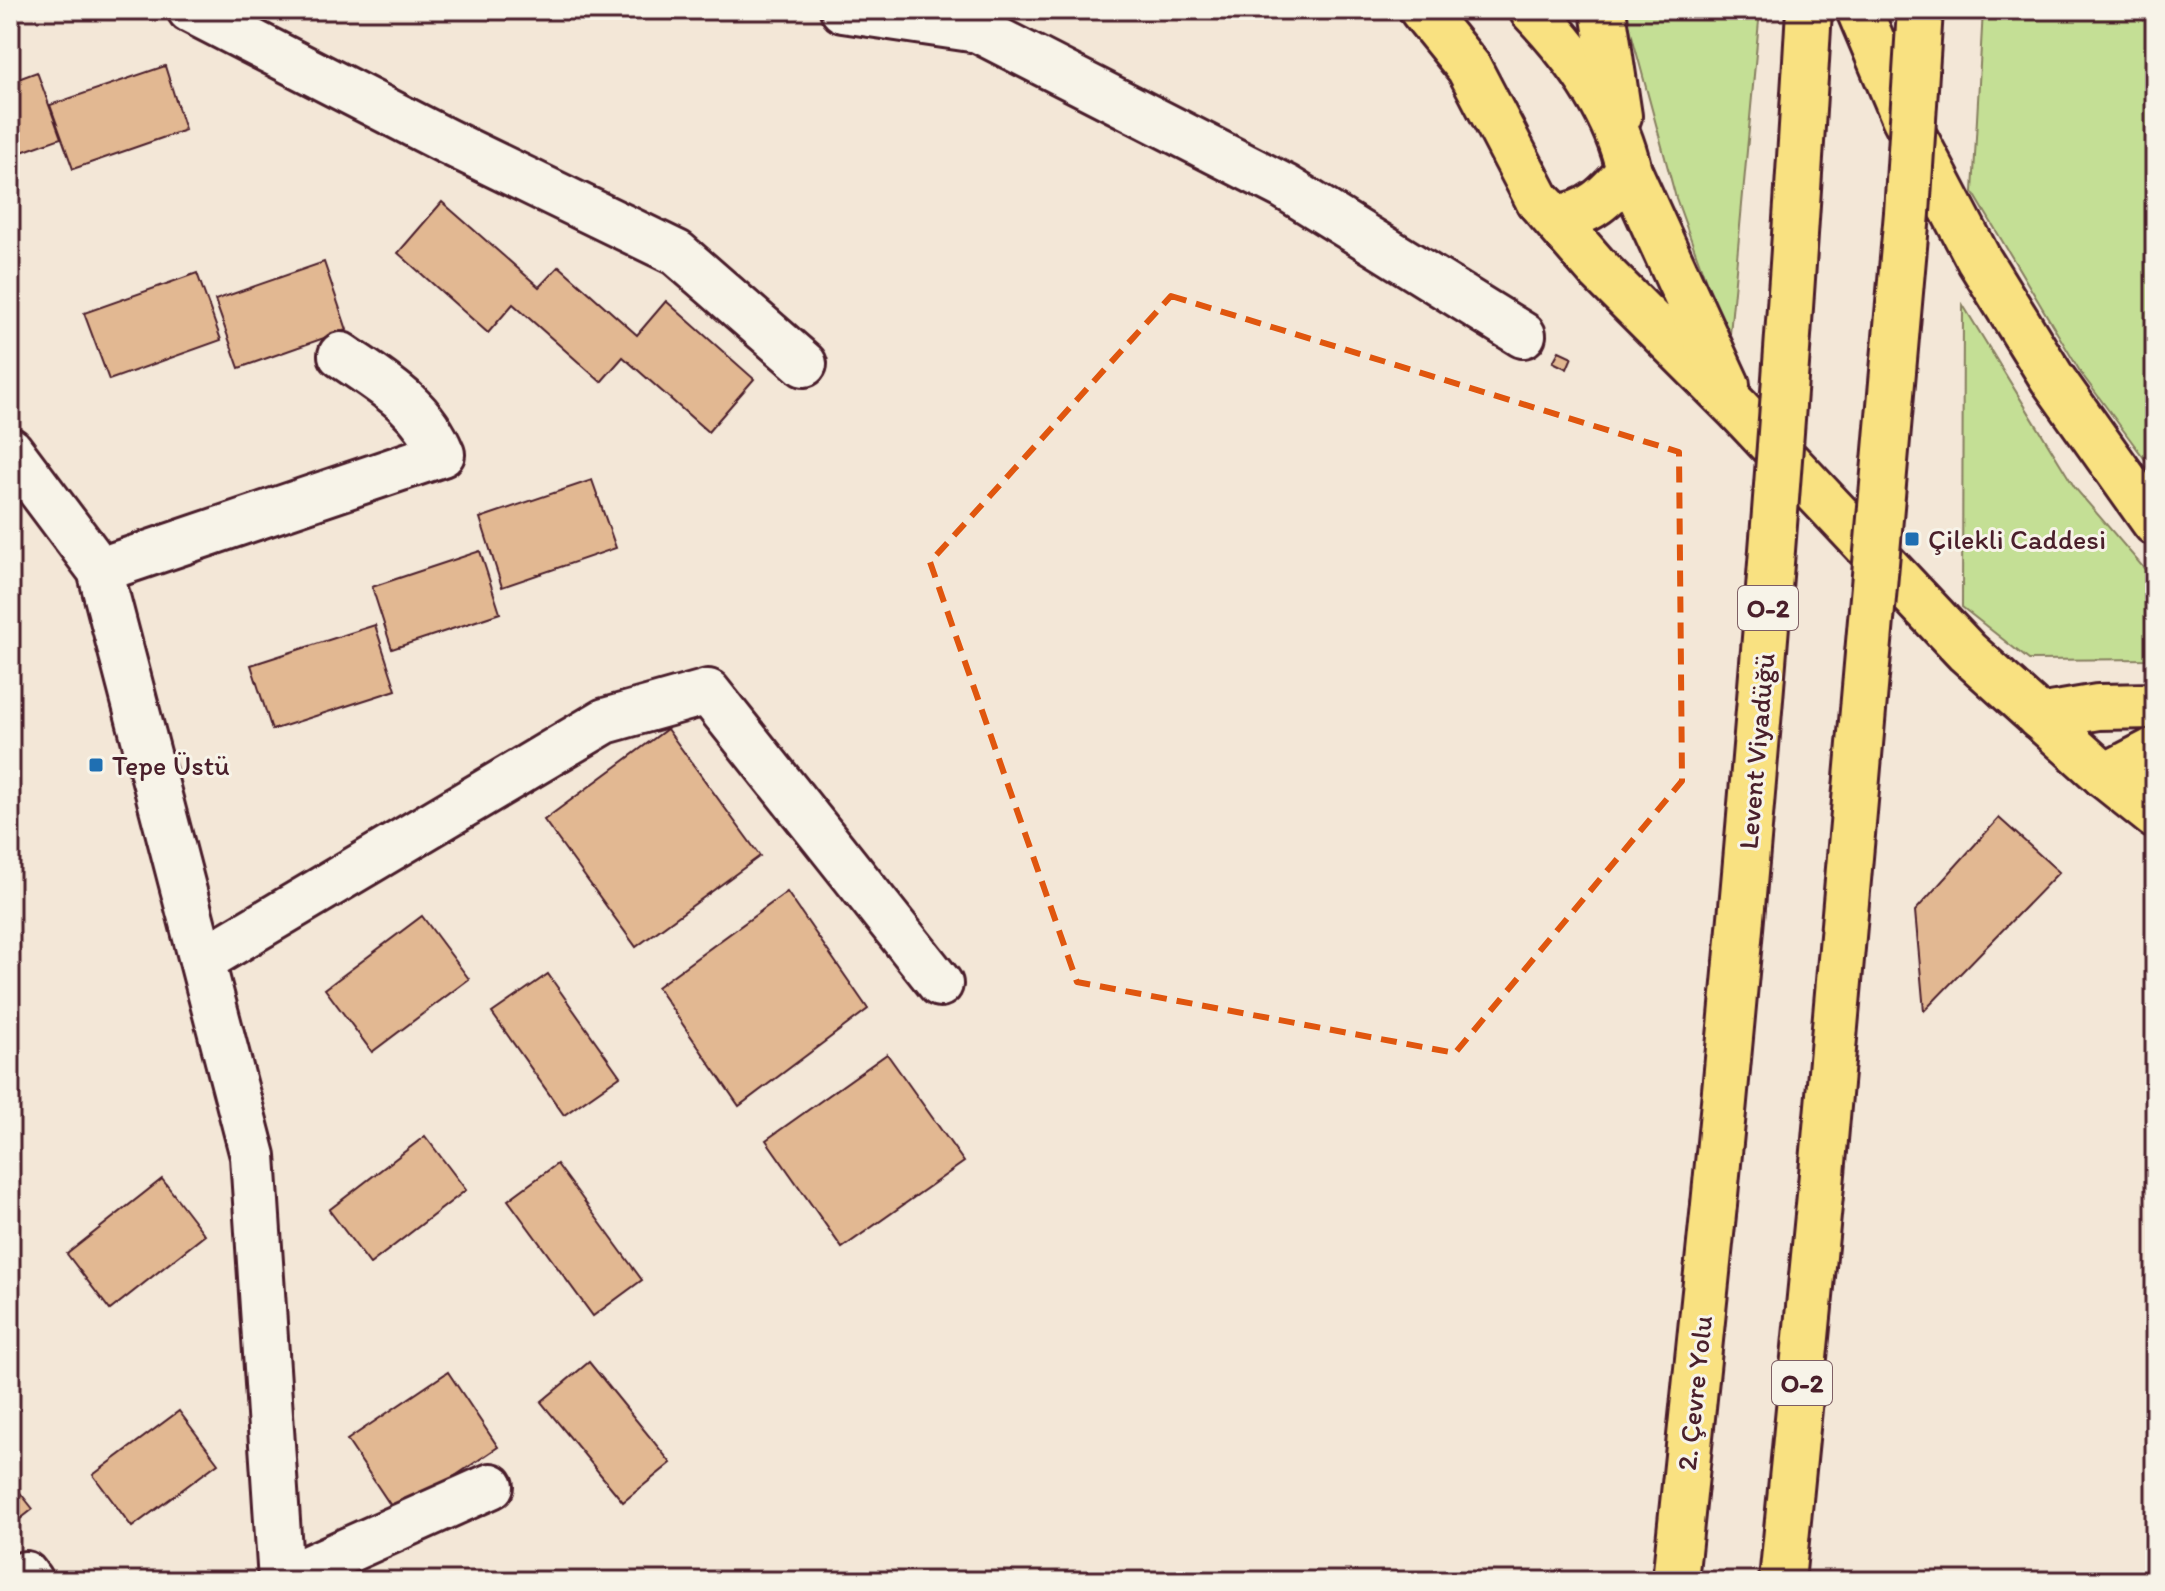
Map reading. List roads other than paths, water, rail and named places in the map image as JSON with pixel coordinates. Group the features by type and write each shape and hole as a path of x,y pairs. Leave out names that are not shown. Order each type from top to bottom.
{"main road":[{"path":"1422,10 1469,68 1538,200 1598,269 1738,409 1967,652 2105,776 2155,816"},
{"path":"1463,10 1460,32 1469,68"},
{"path":"1532,10 1586,76 1738,409"},
{"path":"1538,200 1555,217 1570,217 1596,205 1626,159 1603,10"},
{"name":"Levent Viyadüğü","path":"1714,1205 1782,442 1809,10"},
{"path":"1859,10 1904,117 1979,260 2052,378 2155,523"},
{"name":"O-2","path":"1782,1581 1821,1185 1907,213 1920,10"},
{"path":"2039,717 2098,707 2155,706"},
{"path":"2105,776 2155,750"},
{"name":"2. Çevre Yolu","path":"1675,1581 1714,1205"}],"street":[{"path":"190,10 446,141 677,253 804,364"},
{"path":"843,10 978,30 1285,187 1523,335"},
{"path":"100,570 442,454 433,433 410,404 341,355"},
{"path":"10,450 100,570 253,1156 281,1580 491,1486"},
{"path":"203,960 605,721 708,692 940,984"}],"place":[{"name":"Çilekli Caddesi","path":"1912,539"},
{"name":"Tepe Üstü","path":"96,765"}]}
